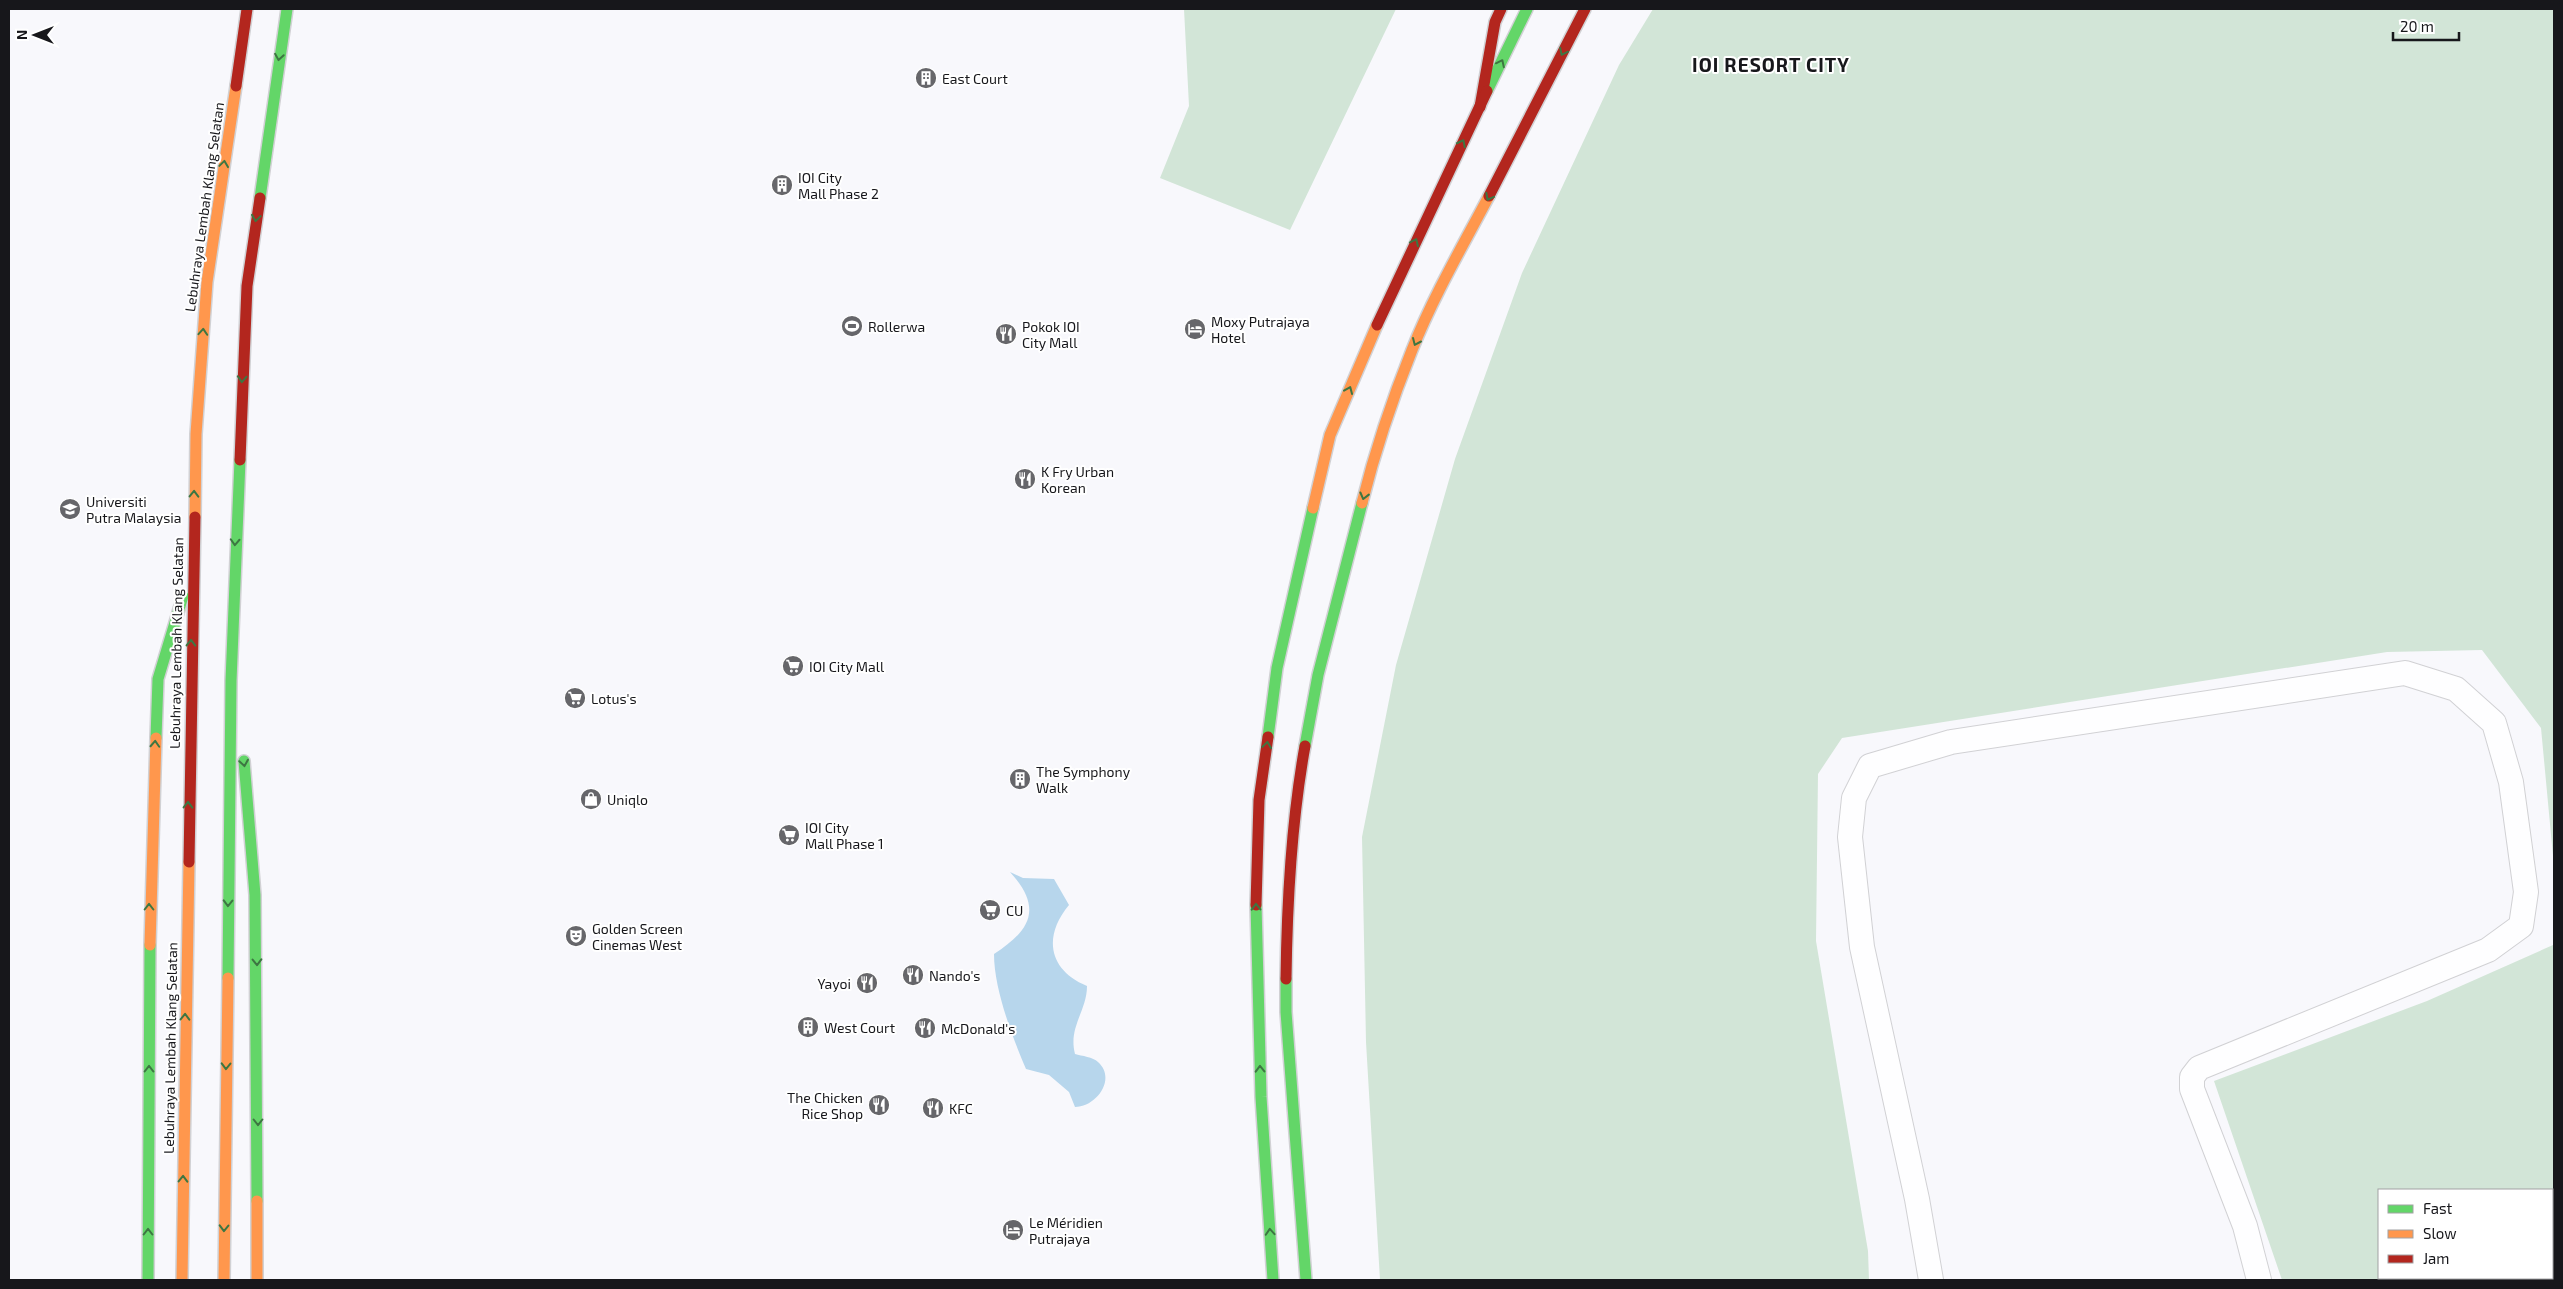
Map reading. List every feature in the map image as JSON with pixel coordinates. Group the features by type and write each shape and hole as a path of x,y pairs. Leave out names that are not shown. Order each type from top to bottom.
{"main road":[{"name":"Lebuhraya Lembah Klang Selatan","path":"182,1280 187,854 196,434 206,282 247,9"},
{"path":"224,1280 231,681 247,286 287,9"},
{"path":"1480,107 1495,22 1501,9"},
{"path":"1273,1280 1260,1097 1256,886 1259,800 1277,668 1330,435 1424,221 1527,9"},
{"path":"1306,1280 1286,1012 1287,910 1298,786 1318,675 1375,451 1409,358 1441,286 1520,140 1585,9"},
{"path":"148,1280 150,878 158,679 193,561"},
{"path":"231,681 248,785 255,896 258,1073 257,1280"}],"street":[{"path":"1931,1280 1918,1199 1862,947 1850,838 1854,798 1870,766 1951,742 2405,673 2456,689 2494,723 2511,782 2515,810 2526,892 2522,926 2488,950 2200,1068 2192,1077 2192,1089 2245,1226 2259,1280"}],"green space":[{"path":"1184,9 1396,9 1290,230 1160,178 1189,106"},
{"path":"1653,9 2554,9 2554,1280 2282,1280 2214,1081 2427,1001 2553,945 2553,856 2541,728 2482,650 2387,652 1842,738 1818,774 1816,941 1868,1251 1869,1280 1380,1280 1366,1042 1362,837 1396,665 1455,459 1522,273 1619,65"}],"water":[{"path":"1010,872 1023,878 1054,879 1069,905 1055,928 1053,940 1057,962 1074,979 1087,986 1074,1036 1075,1054 1096,1060 1103,1069 1105,1076 1105,1084 1102,1091 1097,1097 1083,1106 1075,1107 1069,1092 1049,1075 1026,1069 1000,997 994,954 1017,936 1024,927 1028,918 1029,907 1027,897"}],"traffic: fast":[{"path":"260,198 287,9"},
{"path":"1487,91 1527,9"},
{"path":"228,978 231,681 240,460"},
{"path":"1305,746 1318,675 1362,503"},
{"path":"1268,737 1277,668 1313,508"},
{"path":"156,738 158,679 183,596"},
{"path":"244,761 255,895 257,1201"},
{"path":"1256,905 1261,1097 1273,1280"},
{"path":"148,1280 150,945"},
{"path":"1286,979 1286,1012 1306,1280"}],"traffic: slow":[{"path":"195,517 196,434 207,282 236,86"},
{"path":"1362,503 1384,426 1420,330 1438,291 1489,196"},
{"path":"1313,508 1330,435 1377,325"},
{"path":"150,945 156,738"},
{"path":"182,1280 189,862"},
{"path":"224,1280 228,978"},
{"path":"257,1201 257,1280"}],"traffic: jam":[{"path":"236,86 247,9"},
{"path":"1480,107 1495,22 1501,9"},
{"path":"1489,196 1585,9"},
{"path":"1377,325 1487,91"},
{"path":"240,460 247,286 260,198"},
{"path":"189,862 195,517"},
{"path":"1256,905 1259,800 1268,737"},
{"path":"1286,979 1291,862 1296,804 1305,746"}],"place":[{"name":"East Court","path":"926,78"},
{"name":"IOI City Mall Phase 2","path":"782,185"},
{"name":"Rollerwa","path":"852,326"},
{"name":"Moxy Putrajaya Hotel","path":"1195,329"},
{"name":"Pokok IOI City Mall","path":"1006,334"},
{"name":"K Fry Urban Korean","path":"1025,479"},
{"name":"Universiti Putra Malaysia","path":"70,509"},
{"name":"IOI City Mall","path":"793,666"},
{"name":"Lotus's","path":"575,698"},
{"name":"The Symphony Walk","path":"1020,779"},
{"name":"Uniqlo","path":"591,799"},
{"name":"IOI City Mall Phase 1","path":"789,835"},
{"name":"CU","path":"990,910"},
{"name":"Golden Screen Cinemas West","path":"576,936"},
{"name":"Nando's","path":"913,975"},
{"name":"Yayoi","path":"867,983"},
{"name":"West Court","path":"808,1027"},
{"name":"McDonald's","path":"925,1028"},
{"name":"The Chicken Rice Shop","path":"879,1105"},
{"name":"KFC","path":"933,1108"},
{"name":"Le Méridien Putrajaya","path":"1013,1230"}],"district":[{"name":"IOI RESORT CITY","path":"1771,64"}]}
